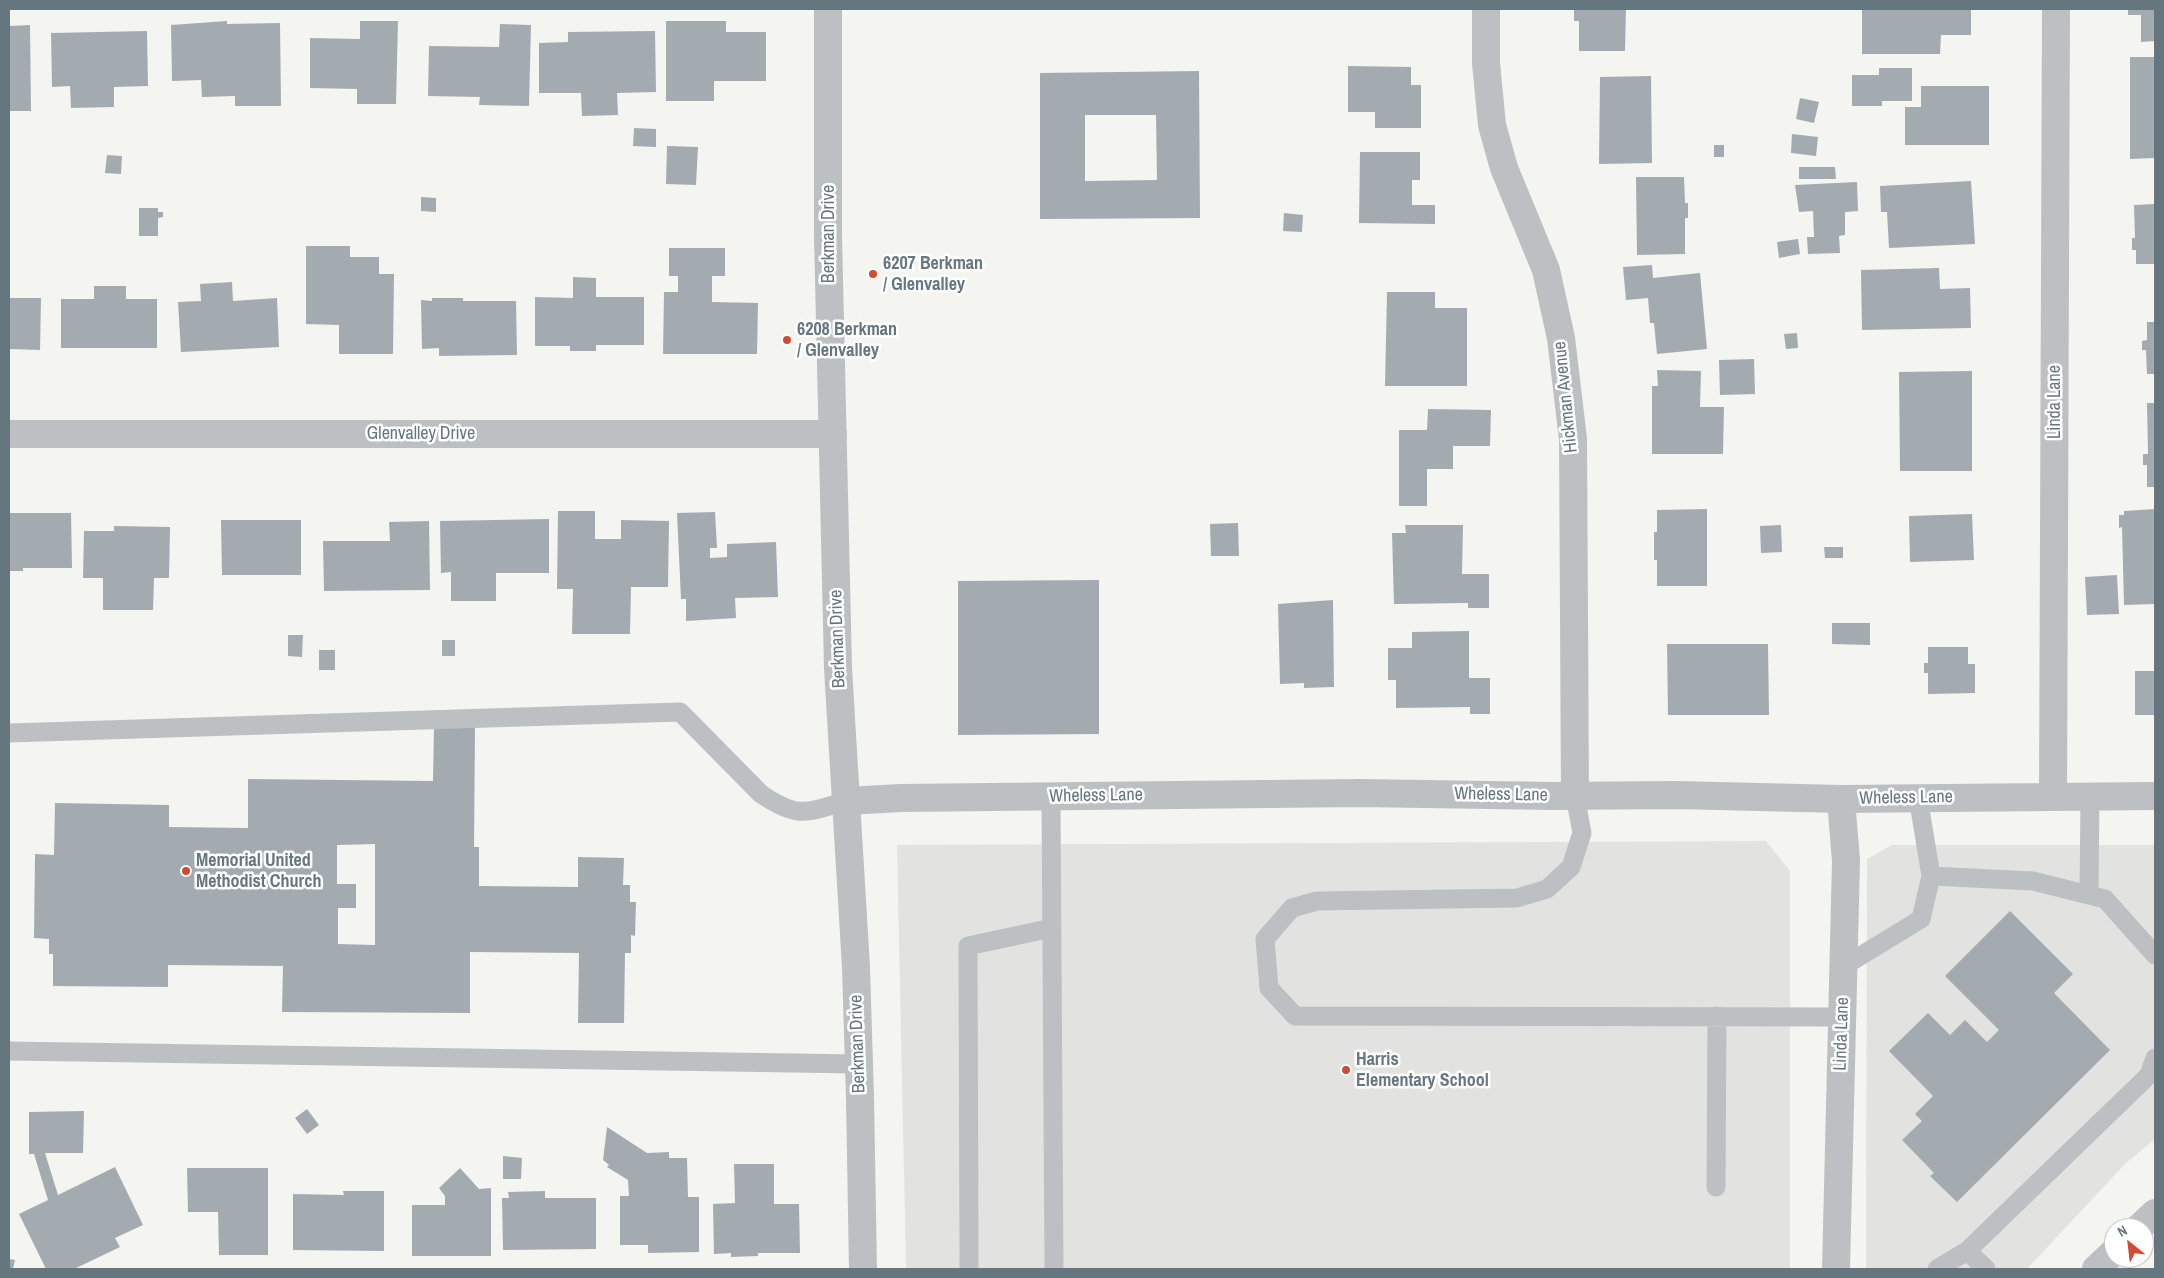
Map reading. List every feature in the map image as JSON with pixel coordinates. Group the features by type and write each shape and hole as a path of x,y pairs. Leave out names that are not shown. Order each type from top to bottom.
{"street":[{"name":"Berkman Drive","path":"828,9 828,236 838,668 856,968 862,1269"},
{"name":"Hickman Avenue","path":"1486,9 1486,63 1492,125 1504,168 1546,270 1561,338 1573,440 1574,796"},
{"name":"Linda Lane","path":"2053,796 2056,9"},
{"name":"Glenvalley Drive","path":"9,434 833,434"},
{"name":"Wheless Lane","path":"846,801 1051,796 1360,793 1574,796 1666,795 1841,799 2090,795 2155,796"},
{"name":"Linda Lane","path":"1836,1269 1846,861 1841,799"}],"lane":[{"path":"9,733 680,712 761,794 776,804 795,812 814,810 846,801"},
{"path":"2089,895 2090,795"},
{"path":"1051,796 1054,1269"},
{"path":"1574,796 1582,832 1570,867 1547,889 1517,898 1317,901 1292,908 1265,939 1269,988 1295,1016 1842,1017"},
{"path":"1844,966 1921,919 1931,876 1918,797"},
{"path":"1931,876 2032,881 2105,899 2155,955"},
{"path":"969,1269 968,946 1052,928"},
{"path":"1716,1187 1717,1016"},
{"path":"9,1050 858,1064"},
{"path":"1937,1269 1967,1251 2153,1072"},
{"path":"1967,1251 1986,1269"}],"shaded area":[{"name":"Harris Elementary School","path":"1766,841 1790,871 1790,1269 906,1269 897,845"},
{"path":"1892,845 2155,845 2155,1139 2125,1164 2027,1269 1866,1269 1867,859"}],"building":[{"path":"1574,9 1626,9 1625,51 1579,51 1579,21 1574,21"},
{"path":"1862,9 1971,9 1971,35 1941,35 1940,54 1862,54"},
{"path":"2128,9 2155,9 2155,41 2141,42 2141,15 2128,15"},
{"path":"227,21 227,24 280,23 281,106 235,106 235,96 202,97 201,80 172,81 171,25"},
{"path":"360,21 398,21 396,104 357,104 357,89 310,88 310,38 360,39"},
{"path":"666,21 726,21 726,32 766,32 766,81 714,81 714,101 666,101"},
{"path":"500,24 531,25 529,106 479,105 480,97 428,96 429,46 499,47"},
{"path":"30,25 31,111 9,111 9,26"},
{"path":"147,31 148,86 114,87 114,107 71,108 70,86 52,87 51,33"},
{"path":"655,31 656,92 617,93 618,115 582,116 581,93 539,93 539,43 568,42 568,32"},
{"path":"2130,57 2155,57 2155,158 2130,159"},
{"path":"1348,66 1411,67 1411,85 1421,85 1421,128 1375,128 1375,112 1348,112"},
{"path":"1879,68 1912,68 1912,101 1882,101 1882,106 1852,106 1852,75 1879,75"},
{"path":"1199,71 1200,218 1040,219 1040,73","holes":["1085,115 1156,115 1157,180 1085,181"]},
{"path":"1651,76 1652,163 1599,164 1600,77"},
{"path":"1921,86 1989,86 1989,145 1905,145 1905,107 1921,107"},
{"path":"1800,98 1819,102 1814,123 1796,119"},
{"path":"634,128 656,129 656,147 633,146"},
{"path":"1792,134 1818,137 1816,156 1791,153"},
{"path":"1714,145 1724,145 1724,157 1714,157"},
{"path":"667,146 698,147 696,185 666,184"},
{"path":"1360,152 1420,152 1420,180 1412,180 1412,205 1435,205 1435,224 1359,223"},
{"path":"107,155 122,156 121,174 105,173"},
{"path":"1799,167 1835,167 1836,179 1799,179"},
{"path":"1636,177 1684,177 1685,203 1688,203 1688,218 1685,218 1685,254 1637,255"},
{"path":"1971,181 1975,244 1889,248 1887,212 1881,212 1880,186"},
{"path":"1857,182 1858,211 1845,212 1845,235 1839,236 1840,253 1808,254 1807,237 1814,237 1813,211 1799,212 1795,185"},
{"path":"421,197 436,198 436,212 421,211"},
{"path":"2155,204 2155,264 2136,264 2136,250 2132,250 2132,238 2135,238 2134,205"},
{"path":"139,208 158,208 158,212 163,212 163,217 158,218 158,236 139,236"},
{"path":"1284,213 1303,215 1302,232 1283,231"},
{"path":"1798,239 1800,254 1779,258 1777,242"},
{"path":"306,246 350,246 350,257 379,257 379,274 394,274 393,354 339,354 339,325 306,324"},
{"path":"669,248 725,248 725,276 712,276 712,302 758,303 757,354 663,354 664,292 678,292 678,276 669,276"},
{"path":"1652,265 1653,278 1700,273 1707,349 1657,354 1654,323 1650,323 1648,298 1626,300 1623,267"},
{"path":"1939,268 1940,289 1970,288 1971,328 1862,330 1861,270"},
{"path":"573,277 596,278 596,297 644,297 644,345 596,345 596,351 570,351 570,346 535,346 535,297 573,298"},
{"path":"232,282 233,301 277,298 279,347 181,352 178,302 201,301 200,284"},
{"path":"94,286 126,286 126,299 157,299 157,348 61,348 61,299 94,299"},
{"path":"1387,292 1435,292 1435,308 1467,308 1467,386 1385,386"},
{"path":"9,298 41,298 40,350 9,349"},
{"path":"432,298 463,298 463,301 516,301 517,355 439,356 439,348 422,349 421,300 432,301"},
{"path":"2147,322 2155,322 2155,374 2147,374 2146,350 2142,350 2142,341 2147,340"},
{"path":"1797,333 1798,348 1786,349 1784,334"},
{"path":"1754,359 1755,394 1720,395 1719,360"},
{"path":"1657,370 1701,371 1700,407 1724,407 1723,454 1652,454 1652,386 1658,386"},
{"path":"1972,371 1972,471 1900,471 1899,372"},
{"path":"2147,403 2155,403 2155,487 2147,487 2147,465 2143,465 2143,454 2148,454"},
{"path":"1428,409 1491,410 1490,446 1453,446 1453,469 1427,469 1427,506 1399,506 1399,430 1427,430"},
{"path":"1707,509 1707,586 1657,586 1657,560 1654,560 1654,532 1657,532 1657,510"},
{"path":"2155,509 2155,604 2124,605 2122,527 2119,528 2119,515 2124,515 2124,511"},
{"path":"558,511 595,511 595,539 621,539 621,520 669,521 668,587 631,587 630,634 572,634 573,589 557,589"},
{"path":"715,512 717,548 710,548 710,558 727,557 727,544 776,542 778,597 735,598 736,618 686,621 686,599 681,599 677,513"},
{"path":"9,513 71,513 72,568 23,568 23,571 9,571"},
{"path":"1972,514 1974,560 1910,562 1909,516"},
{"path":"549,519 549,573 496,573 496,601 451,601 451,572 441,573 440,521"},
{"path":"221,520 301,520 301,575 222,575"},
{"path":"429,521 430,590 324,591 323,541 390,541 389,522"},
{"path":"1238,523 1239,556 1211,556 1210,524"},
{"path":"1405,525 1463,525 1462,574 1489,574 1489,608 1468,608 1468,603 1394,604 1392,533 1406,533"},
{"path":"1781,525 1782,552 1761,553 1760,526"},
{"path":"114,526 170,527 169,578 154,578 153,610 103,610 103,578 83,578 84,531 114,531"},
{"path":"1824,547 1843,547 1843,558 1825,558"},
{"path":"2117,575 2119,614 2087,615 2085,577"},
{"path":"1099,580 1099,734 958,735 958,581"},
{"path":"1333,600 1334,687 1304,688 1304,683 1280,684 1278,604"},
{"path":"1832,623 1870,623 1870,645 1832,644"},
{"path":"1469,631 1469,678 1490,678 1490,714 1470,714 1470,707 1396,708 1396,680 1388,680 1388,648 1412,648 1412,632"},
{"path":"288,635 303,635 302,657 288,656"},
{"path":"442,640 455,640 455,656 442,656"},
{"path":"1667,644 1768,644 1769,715 1668,715"},
{"path":"1928,647 1968,647 1968,664 1975,664 1975,693 1928,694 1928,673 1924,673 1924,663 1928,663"},
{"path":"319,650 335,650 335,670 319,670"},
{"path":"2135,671 2155,671 2155,715 2135,715"},
{"name":"Memorial United Methodist Church","path":"434,726 475,726 474,847 479,847 479,886 578,887 578,857 624,858 623,885 630,885 630,902 636,902 635,936 631,935 631,953 625,953 624,1023 578,1023 579,953 470,952 470,1013 282,1012 283,966 168,965 168,987 53,986 53,954 49,954 49,939 34,938 35,854 54,855 55,803 169,805 169,827 248,828 248,779 433,781","holes":["375,844 375,945 338,944 338,908 356,908 356,884 337,884 337,845"]},
{"path":"2010,911 2073,974 2054,993 2110,1050 1957,1202 1930,1176 1934,1173 1902,1140 1922,1121 1915,1114 1933,1096 1889,1051 1928,1013 1950,1035 1965,1020 1987,1042 1999,1030 1945,976"},
{"path":"307,1109 319,1125 307,1134 295,1118"},
{"path":"84,1111 83,1153 45,1153 58,1195 115,1167 143,1225 115,1238 120,1247 74,1269 46,1269 19,1214 48,1200 34,1154 29,1154 29,1112"},
{"path":"607,1127 647,1153 669,1152 669,1158 687,1158 688,1197 699,1197 699,1252 648,1253 648,1245 620,1245 620,1196 629,1196 628,1180 607,1167 609,1165 603,1160"},
{"path":"503,1156 522,1158 521,1179 503,1179"},
{"path":"734,1164 774,1164 774,1204 799,1204 800,1253 758,1253 758,1256 731,1257 731,1253 714,1254 713,1204 735,1203"},
{"path":"187,1168 268,1168 268,1255 219,1255 218,1212 188,1212"},
{"path":"460,1168 479,1189 491,1188 491,1256 412,1256 412,1205 445,1205 445,1196 439,1188"},
{"path":"343,1191 384,1191 384,1251 293,1250 293,1194 344,1195"},
{"path":"545,1191 545,1198 596,1198 596,1249 503,1250 502,1198 509,1198 508,1192"},
{"path":"9,1259 15,1260 13,1269 9,1269"}],"place":[{"name":"6207 Berkman / Glenvalley","path":"873,274"},
{"name":"6208 Berkman / Glenvalley","path":"787,340"},
{"name":"Memorial United Methodist Church","path":"186,871"},
{"name":"Harris Elementary School","path":"1346,1070"}]}
